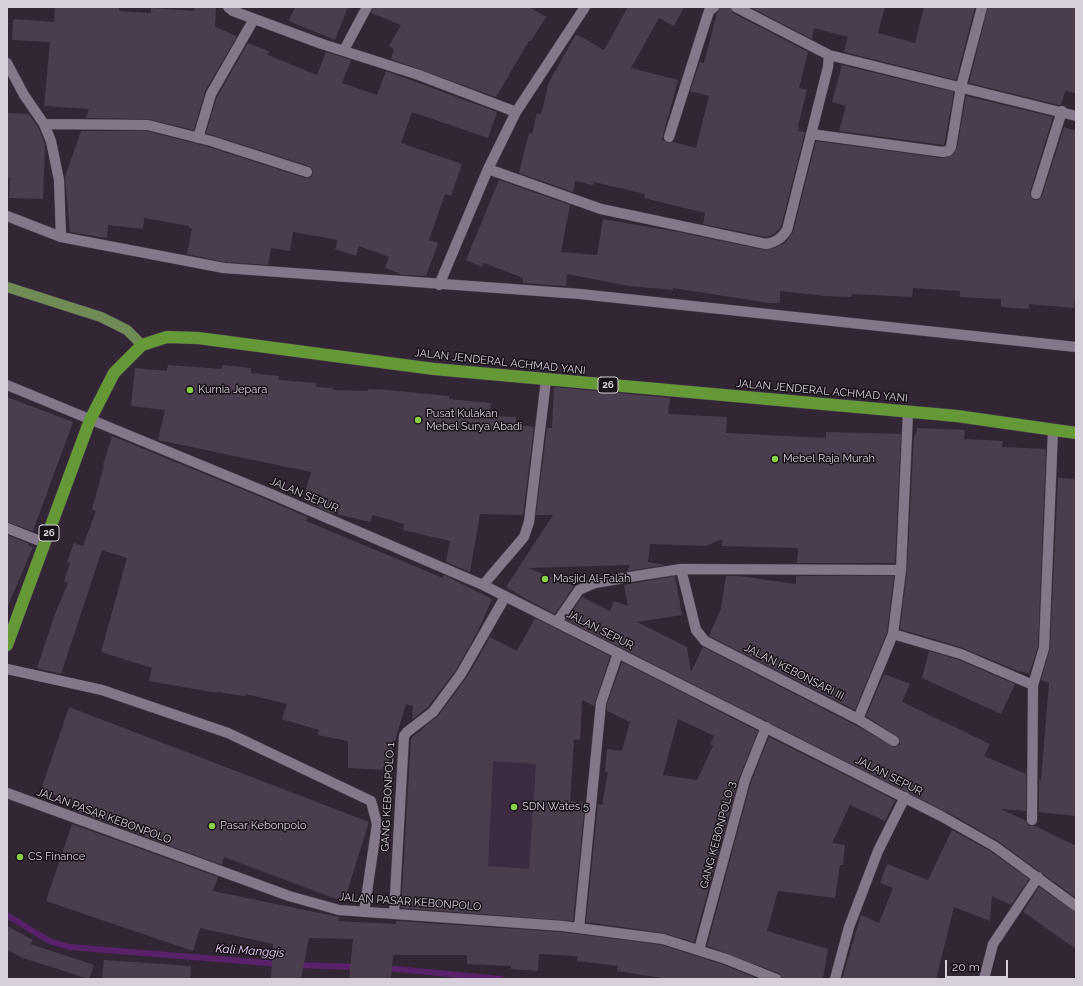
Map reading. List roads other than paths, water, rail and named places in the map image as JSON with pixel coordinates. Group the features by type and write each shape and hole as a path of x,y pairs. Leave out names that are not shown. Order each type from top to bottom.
{"highway":[{"name":"JALAN JENDERAL ACHMAD YANI","path":"142,345 167,337 198,338 434,369 957,416 1076,433"},
{"name":"26","path":"7,646 90,420 114,373 142,345"}],"main road":[{"path":"7,287 101,317 127,330 142,345"}],"street":[{"path":"228,7 233,11 322,44 419,75 516,112"},
{"path":"344,50 367,7"},
{"path":"439,285 488,169 503,142 516,112 585,7"},
{"path":"669,137 710,11 714,7"},
{"path":"736,7 829,55 1062,111 1076,116"},
{"path":"811,134 943,152 948,151 951,147 961,87 982,7"},
{"path":"198,138 211,94 254,19"},
{"path":"488,169 601,209 766,244 775,242 782,237 787,230 829,55"},
{"path":"7,63 24,95 44,124 51,141 59,180 61,237"},
{"path":"1036,194 1062,111"},
{"path":"44,124 148,125 198,138 307,172"},
{"path":"7,216 61,237 224,268 439,285 580,294 1076,347"},
{"path":"483,585 524,537 529,522 546,380"},
{"name":"JALAN SEPUR","path":"7,386 271,494 483,585 905,797 994,846 1076,906"},
{"path":"858,719 884,660 893,634 901,570 908,412"},
{"path":"1032,820 1033,685 1044,648 1053,430"},
{"path":"7,528 45,543"},
{"path":"557,622 579,590 586,586 595,583 681,569 901,570"},
{"name":"JALAN KEBONSARI III","path":"681,569 696,630 705,641 858,719 894,741"},
{"name":"GANG KEBONPOLO 1","path":"394,913 402,741 407,732 433,712 461,674 505,597"},
{"path":"893,634 961,654 1033,685"},
{"path":"579,928 601,702 618,653"},
{"path":"7,669 102,690 228,733 371,801 377,824 364,912"},
{"name":"GANG KEBONPOLO 3","path":"699,950 745,780 766,727"},
{"name":"JALAN PASAR KEBONPOLO","path":"7,793 289,896 339,910 579,928 663,939 726,959 776,979"},
{"path":"835,979 849,927 878,851 905,797"},
{"path":"984,979 993,944 1005,923 1011,918 1038,877"}],"waterway":[{"name":"Kali Manggis","path":"7,915 49,941 69,947 280,964"},
{"name":"Kali Manggis","path":"297,965 358,967"},
{"name":"Kali Manggis","path":"385,968 501,979"}],"place":[{"name":"Kurnia Jepara","path":"190,390"},
{"name":"Pusat Kulakan Mebel Surya Abadi","path":"418,420"},
{"name":"Mebel Raja Murah","path":"775,459"},
{"name":"Masjid Al-Falah","path":"545,579"},
{"name":"SDN Wates 5","path":"514,807"},
{"name":"Pasar Kebonpolo","path":"212,826"},
{"name":"CS Finance","path":"20,857"}]}
